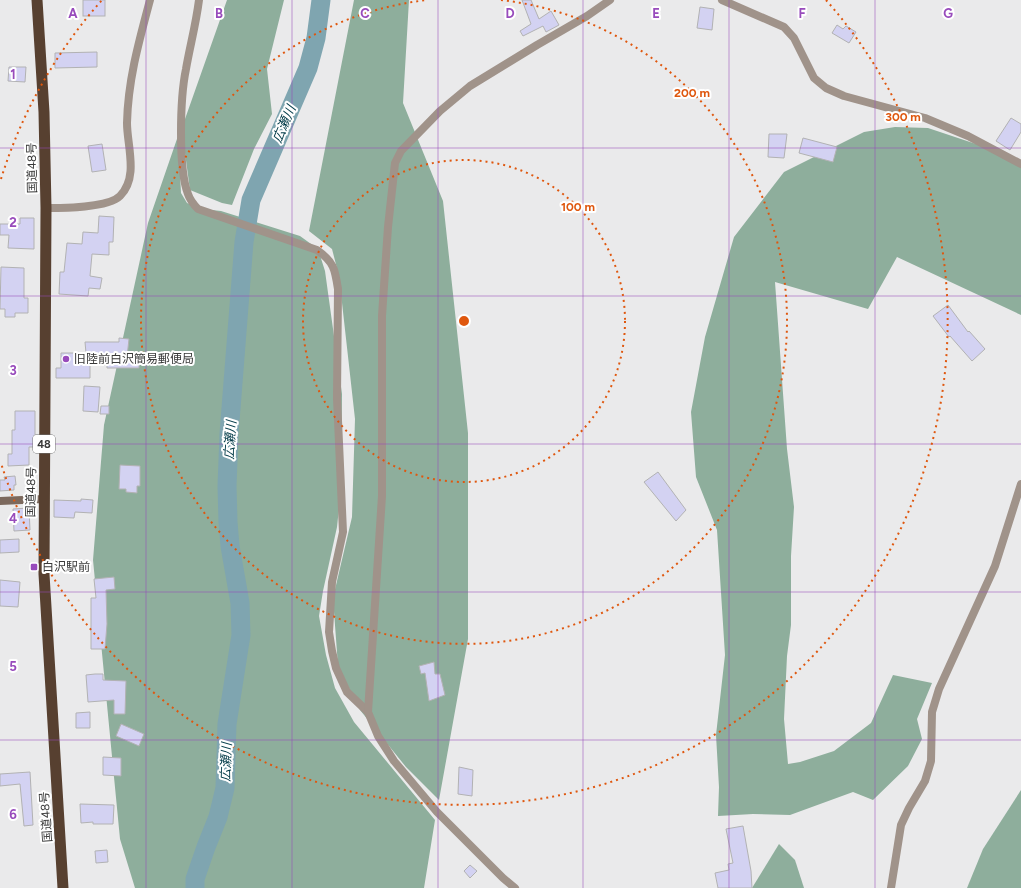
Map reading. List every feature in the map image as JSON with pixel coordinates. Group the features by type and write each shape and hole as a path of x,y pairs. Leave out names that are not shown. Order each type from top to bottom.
{"highway":[{"name":"国道48号","path":"37,0 44,112 46,208 44,574 63,888"}],"main road":[{"path":"0,500 44,499"}],"street":[{"path":"46,208 78,207 106,203 119,197 126,188 130,176 130,150 127,124 133,61 150,0"},
{"path":"199,0 197,21 186,70 181,117 184,178 188,195 198,210 317,250 327,258 335,271 338,289 337,398 343,532 332,582 330,632 332,651 340,678 350,696 368,712 378,736 394,761 437,812 503,878 515,888"},
{"path":"368,712 382,496 382,316 388,227 395,162 401,151 440,111 470,86 587,16 610,0"},
{"path":"722,0 784,27 797,43 814,78 826,88 844,96 925,118 968,136 1021,164"},
{"path":"891,888 901,825 925,781 931,761 932,712 937,694 995,566 1021,484"}],"green space":[{"path":"227,0 284,0 267,69 272,114 254,149 232,205 222,203 190,190 185,153 185,119"},
{"path":"354,0 409,0 403,103 443,201 468,433 468,639 439,800 406,767 360,710 338,666 333,598 352,517 355,419 339,276 332,249 309,231"},
{"path":"895,127 928,128 988,148 1021,167 1021,315 897,257 868,309 775,282 787,449 794,507 791,556 791,625 787,656 784,719 788,764 800,762 834,751 871,723 893,675 932,683 917,719 922,739 908,766 873,800 853,792 790,815 753,814 718,816 719,787 716,735 725,655 717,530 696,477 691,412 705,337 734,237 784,172 864,132"},
{"path":"178,136 181,193 187,203 202,209 221,211 300,236 318,249 325,271 342,394 341,489 337,527 319,616 326,655 335,688 354,722 435,820 424,888 135,888 120,839 93,560 104,425 148,223"},
{"path":"1021,790 1021,888 967,888 983,849"},
{"path":"779,844 795,860 804,888 752,888"}],"building":[{"path":"83,0 105,0 105,16 83,16"},
{"path":"522,0 531,0 539,19 551,11 559,25 546,32 543,26 523,36 520,31 531,24"},
{"path":"700,7 714,9 712,30 697,28"},
{"path":"837,25 843,29 846,26 856,32 849,43 832,33"},
{"path":"97,52 97,67 55,68 55,53"},
{"path":"9,67 26,67 25,82 8,81"},
{"path":"1011,118 1021,124 1021,132 1010,150 996,141"},
{"path":"769,134 787,134 784,158 768,157"},
{"path":"803,138 837,147 833,162 799,153"},
{"path":"102,144 106,170 92,172 88,146"},
{"path":"99,216 114,217 113,242 109,242 109,255 92,254 90,276 102,278 100,289 89,288 88,296 59,294 60,272 64,272 67,243 82,244 83,232 98,233"},
{"path":"20,218 34,218 34,249 8,248 9,235 0,235 0,224 20,224"},
{"path":"1,267 24,268 24,298 28,298 28,313 15,313 15,317 5,317 5,309 0,309"},
{"path":"948,305 968,332 969,331 985,349 972,361 950,336 949,337 933,316"},
{"path":"119,338 129,339 127,357 139,357 139,368 107,368 107,365 90,365 90,378 56,378 56,368 61,368 61,353 86,353 85,342 119,342"},
{"path":"84,386 100,387 98,412 83,411"},
{"path":"101,406 109,406 109,414 100,414"},
{"path":"15,411 35,411 35,447 29,447 29,465 8,466 8,454 12,454 12,430 15,430"},
{"path":"120,465 140,466 140,486 137,486 137,493 126,492 126,489 119,489"},
{"path":"658,472 686,510 676,521 644,482"},
{"path":"15,476 16,485 14,485 14,490 0,491 0,480 5,480 4,477"},
{"path":"81,499 93,500 92,513 75,512 74,518 54,517 54,500 81,501"},
{"path":"29,508 30,530 14,531 13,509"},
{"path":"19,539 19,552 0,553 0,540"},
{"path":"114,577 115,589 106,590 107,624 105,649 91,649 91,598 96,598 94,579"},
{"path":"0,580 20,582 18,607 0,606"},
{"path":"434,662 435,674 440,674 445,695 429,701 425,673 421,674 419,666"},
{"path":"103,674 103,680 126,681 125,714 114,714 114,700 88,702 86,675"},
{"path":"90,712 90,728 76,728 76,713"},
{"path":"121,724 144,734 139,746 116,736"},
{"path":"103,757 121,758 121,776 103,775"},
{"path":"459,767 473,770 472,796 458,794"},
{"path":"30,772 33,825 24,826 20,784 0,786 0,774"},
{"path":"80,804 114,805 113,824 93,824 93,822 81,823"},
{"path":"743,826 751,871 752,888 718,888 715,873 729,870 728,864 733,863 726,829"},
{"path":"107,850 108,862 96,863 95,851"},
{"path":"470,865 477,871 470,878 464,871"}],"waterway":[{"name":"広瀬川","path":"195,888 195,879 218,817 225,788 227,724 241,635 240,603 230,546 227,486 229,434 244,242 251,200 308,68 316,38 321,0"}],"place":[{"name":"旧陸前白沢簡易郵便局","path":"66,359"},
{"name":"白沢駅前","path":"34,567"}]}
